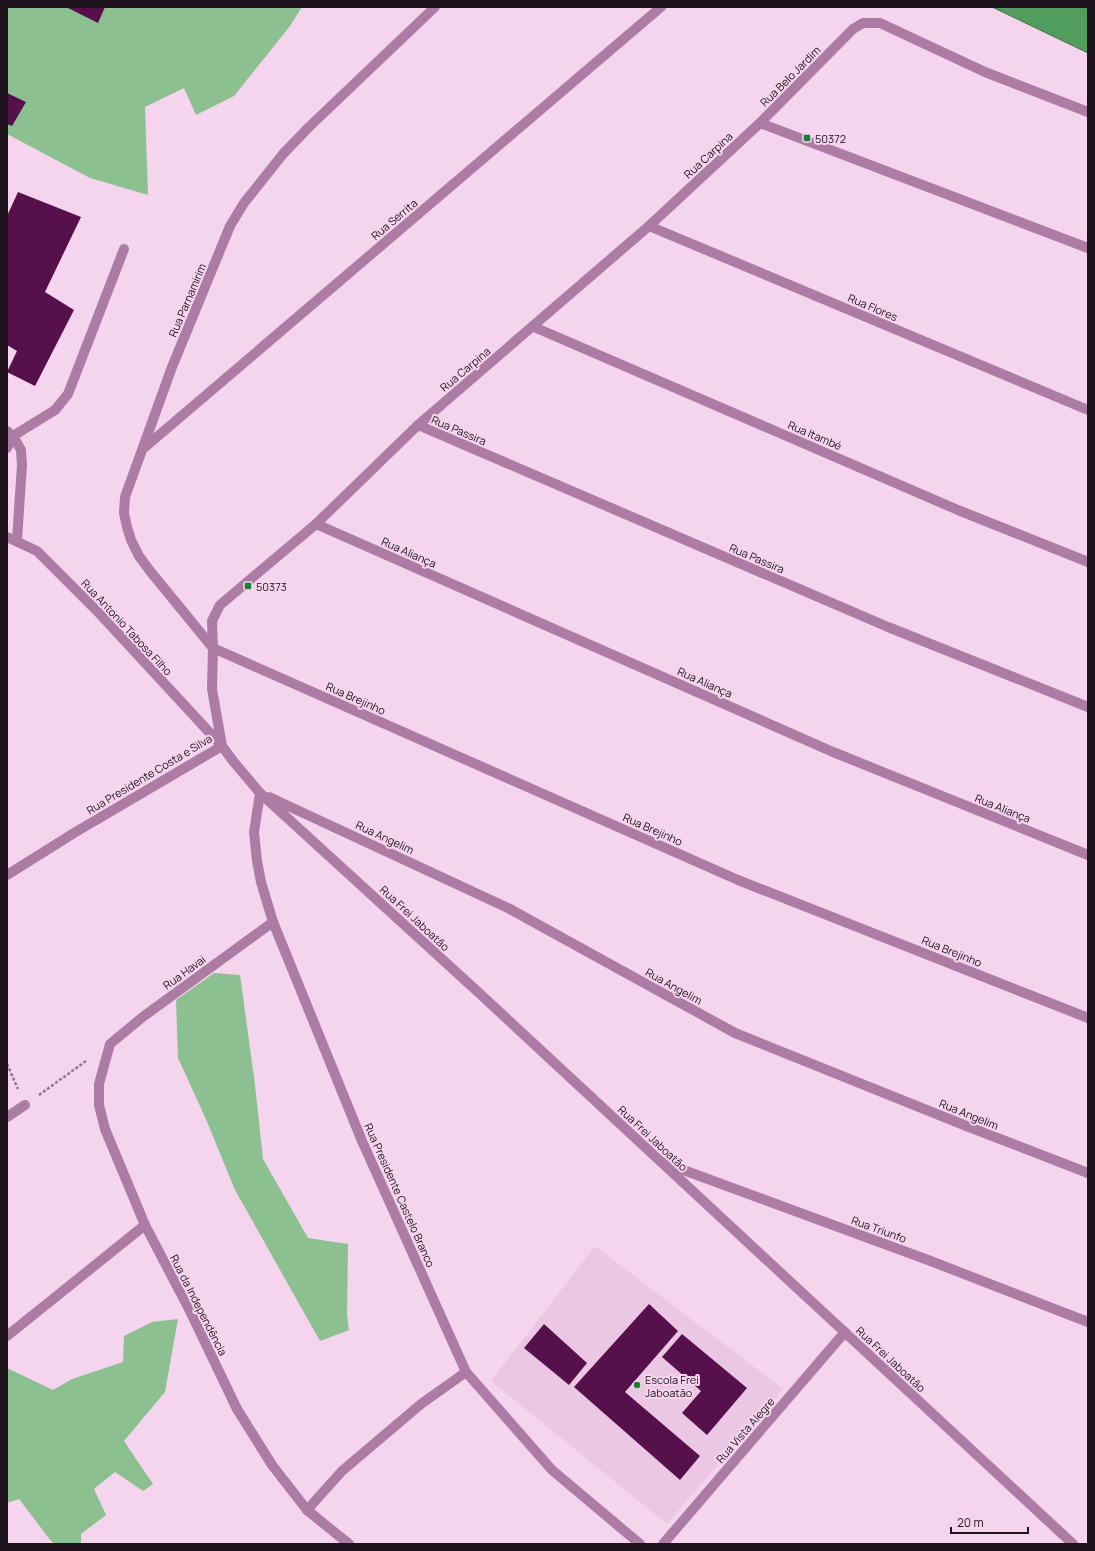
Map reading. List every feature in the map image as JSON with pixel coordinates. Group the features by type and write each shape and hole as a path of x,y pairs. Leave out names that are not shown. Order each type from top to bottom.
{"street":[{"name":"Rua Parnamirim","path":"213,648 139,556 131,540 124,513 124,497 178,352 230,226 244,203 283,154 309,127 435,7"},
{"name":"Rua Serrita","path":"142,449 661,7"},
{"name":"Rua Belo Jardim","path":"1088,112 985,72 880,23 872,22 864,23 853,28 760,123 1088,248"},
{"name":"Rua Carpina","path":"213,648 212,621 220,605 316,524 418,425 534,327 649,226 760,123"},
{"name":"Rua Flores","path":"649,226 1088,410"},
{"path":"10,434 56,410 68,394 124,249"},
{"name":"Rua Itambé","path":"534,327 958,510 1088,562"},
{"name":"Rua Passira","path":"418,425 888,627 1088,707"},
{"path":"7,448 10,434"},
{"path":"10,434 21,450 22,465 17,540"},
{"name":"Rua Aliança","path":"316,524 833,752 1088,855"},
{"name":"Rua Antonio Tabosa Filho","path":"7,536 37,551 100,614 222,746"},
{"name":"Rua Presidente Costa e Silva","path":"7,875 74,833 222,746 212,689 213,648"},
{"name":"Rua Brejinho","path":"213,648 738,880 1088,1018"},
{"name":"Rua Frei Jaboatão","path":"222,746 260,792 1073,1544"},
{"name":"Rua Presidente Castelo Branco","path":"260,792 254,832 256,854 261,882 273,922 362,1141 466,1372 552,1470 640,1544"},
{"name":"Rua Angelim","path":"260,792 508,908 735,1033 1088,1173"},
{"name":"Rua Havai","path":"110,1044 144,1016 273,922"},
{"name":"Rua da Independência","path":"110,1044 98,1084 99,1105 105,1129 145,1225 190,1311 237,1409 272,1465 307,1510 349,1544"},
{"path":"7,1117 25,1105"},
{"name":"Rua Triunfo","path":"661,1162 921,1257 1088,1322"},
{"path":"7,1336 145,1225"},
{"name":"Rua Vista Alegre","path":"663,1544 845,1332"},
{"path":"307,1510 342,1471 421,1404 466,1372"}],"path":[{"path":"7,1064 25,1105 110,1044"}],"shaded area":[{"path":"7,7 302,7 290,26 234,96 196,115 184,88 145,107 148,195 90,178 7,134"},
{"path":"992,7 1088,7 1088,53"},
{"path":"214,973 240,975 255,1085 263,1159 308,1238 348,1244 347,1315 349,1330 320,1341 235,1190 205,1117 178,1058 176,1000"},
{"name":"Escola Frei Jaboatão","path":"595,1246 783,1389 667,1524 491,1381"},
{"path":"178,1319 165,1392 124,1441 153,1484 143,1491 115,1472 94,1489 106,1515 81,1534 81,1544 55,1544 51,1541 19,1499 7,1503 7,1368 53,1390 72,1379 123,1362 124,1336 152,1322"}],"building":[{"path":"66,7 105,7 98,23"},
{"path":"7,93 26,102 12,126 7,124"},
{"path":"18,192 81,217 45,292 74,310 35,386 7,372 17,351 7,345 7,216"},
{"path":"649,1304 678,1331 625,1392 700,1456 680,1480 574,1387"},
{"path":"544,1324 587,1363 569,1385 524,1348"},
{"path":"682,1334 747,1388 707,1435 682,1413 701,1391 662,1357"}],"place":[{"name":"50372","path":"807,138"},
{"name":"50373","path":"248,586"},
{"name":"Escola Frei Jaboatão","path":"637,1385"}]}
